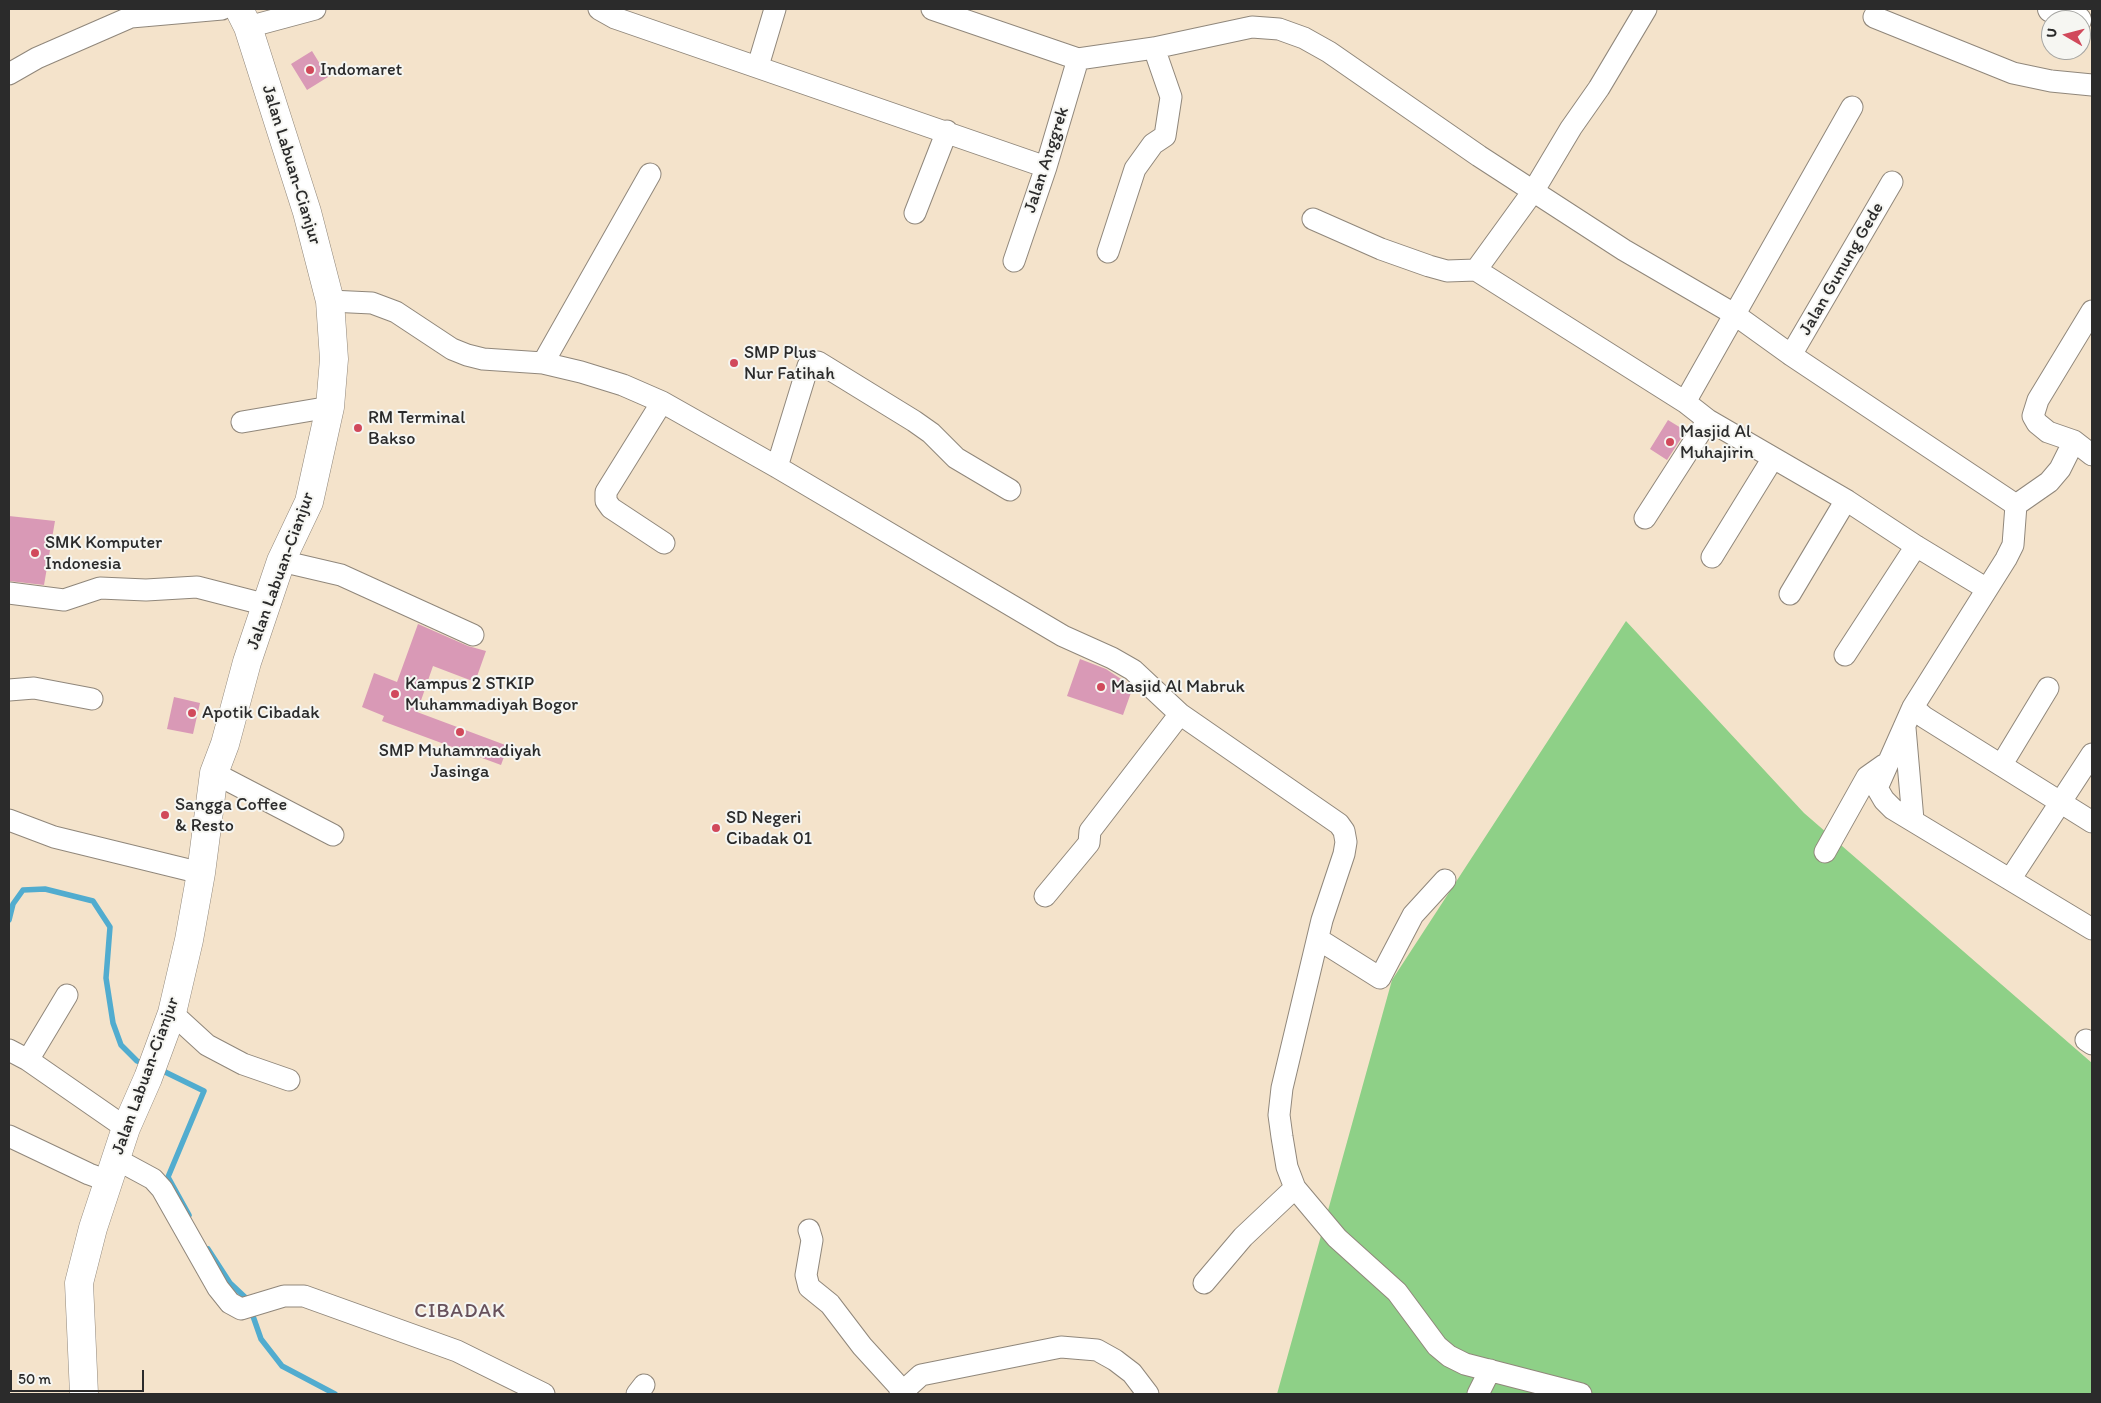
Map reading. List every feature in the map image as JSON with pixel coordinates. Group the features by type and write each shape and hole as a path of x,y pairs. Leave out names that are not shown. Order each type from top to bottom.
{"highway":[{"name":"Jalan Labuan-Cianjur","path":"84,1394 79,1283 126,1128 172,1013 189,940 201,873 214,773 225,744 247,662 281,561 309,502 330,407 334,358 330,301 307,212 243,18"}],"street":[{"path":"9,74 37,58 131,17 222,9"},
{"path":"243,18 315,9"},
{"path":"599,9 615,18 947,131 1046,167"},
{"path":"758,66 775,9"},
{"path":"932,9 985,17 1078,59 1154,48 1252,27 1279,29 1304,38 1329,52 1479,156 1624,250 1734,314 1791,355 2016,505"},
{"path":"1476,270 1534,190 1571,128 1600,88 1646,9"},
{"path":"1874,17 2013,73 2052,81 2092,85"},
{"path":"1108,252 1135,169 1153,144 1165,136 1171,97 1154,48"},
{"name":"Jalan Anggrek","path":"1014,261 1046,167 1078,59"},
{"path":"1685,402 1852,107"},
{"path":"915,213 947,131"},
{"path":"542,364 650,174"},
{"name":"Jalan Gunung Gede","path":"1791,355 1892,182"},
{"path":"1313,219 1374,246 1429,266 1446,271 1476,270 1685,402 1708,420 1846,500 1916,546 1987,589"},
{"path":"330,301 372,303 396,312 452,349 467,355 483,359 542,364 606,378 662,402 777,467 1063,636 1112,658 1133,670 1180,714 1339,824 1344,831 1346,842 1344,854 1318,939 1287,1065 1279,1115 1287,1167 1295,1188 1337,1238 1397,1292 1437,1346 1449,1356 1465,1364 1575,1393"},
{"path":"2092,311 2038,400 2033,416 2037,423 2048,432 2074,441 2092,455"},
{"path":"777,467 808,366 818,362 914,421 931,433 956,458 1010,490"},
{"path":"662,402 606,492 606,501 611,508 664,543"},
{"path":"242,422 330,407"},
{"path":"1645,518 1708,420"},
{"path":"2016,505 2049,482 2060,469 2074,441"},
{"path":"1712,557 1773,458"},
{"path":"1790,594 1846,500"},
{"path":"2016,505 2013,546 1909,716 1886,763 1877,788 1884,800 1893,809 2011,878 2092,929"},
{"path":"1845,656 1916,546"},
{"path":"281,561 341,575 473,635"},
{"path":"9,593 64,600 100,588 152,590 197,587 267,605"},
{"path":"9,690 34,688 92,699"},
{"path":"2002,764 2048,688"},
{"path":"1045,896 1089,843 1090,831 1180,714"},
{"path":"1909,716 1924,717 2092,822"},
{"path":"1909,716 1913,820"},
{"path":"2011,878 2092,754"},
{"path":"1825,852 1867,777 1886,763"},
{"path":"214,773 334,835"},
{"path":"9,820 54,837 201,873"},
{"path":"1318,939 1380,978 1413,915 1445,880"},
{"path":"28,1060 66,995"},
{"path":"172,1013 206,1045 242,1064 290,1080"},
{"path":"9,1050 28,1060 126,1128"},
{"path":"9,1136 89,1174 112,1170 153,1178 162,1189 218,1288 230,1303 249,1306 284,1296 304,1296 457,1351 544,1394"},
{"path":"1204,1283 1243,1237 1295,1188"},
{"path":"809,1230 812,1240 806,1275 809,1287 830,1304 901,1393 921,1375 1061,1347 1097,1350 1132,1373 1148,1394"},
{"path":"1478,1394 1490,1370"}],"green space":[{"path":"1626,621 1804,813 2092,1063 2092,1394 1277,1394 1392,980"}],"building":[{"name":"Indomaret","path":"312,51 328,77 307,90 291,64"},
{"name":"Masjid Al Muhajirin","path":"1668,420 1686,431 1667,460 1650,449"},
{"name":"SMK Komputer Indonesia","path":"9,516 55,521 44,585 9,581"},
{"name":"Kampus 2 STKIP Muhammadiyah Bogor","path":"418,624 468,646 486,651 475,682 433,666 417,712 508,746 501,765 382,721 384,716 362,707 374,673 397,682"},
{"name":"Masjid Al Mabruk","path":"1080,659 1106,669 1133,687 1123,715 1067,696"},
{"path":"174,697 200,703 193,734 167,729"}],"waterway":[{"path":"9,920 13,904 23,890 45,889 93,901 110,927 106,978 113,1023 121,1045 137,1061 145,1064"},
{"path":"159,1069 204,1091 168,1177 189,1215"},
{"path":"208,1249 230,1283 247,1299 261,1339 282,1366 335,1394"}],"place":[{"name":"Indomaret","path":"310,70"},
{"name":"SMP Plus Nur Fatihah","path":"734,363"},
{"name":"RM Terminal Bakso","path":"358,428"},
{"name":"Masjid Al Muhajirin","path":"1670,442"},
{"name":"SMK Komputer Indonesia","path":"35,553"},
{"name":"Masjid Al Mabruk","path":"1101,687"},
{"name":"Kampus 2 STKIP Muhammadiyah Bogor","path":"395,694"},
{"name":"Apotik Cibadak","path":"192,713"},
{"name":"SMP Muhammadiyah Jasinga","path":"460,732"},
{"name":"Sangga Coffee & Resto","path":"165,815"},
{"name":"SD Negeri Cibadak 01","path":"716,828"}],"district":[{"name":"CIBADAK","path":"460,1312"}]}
